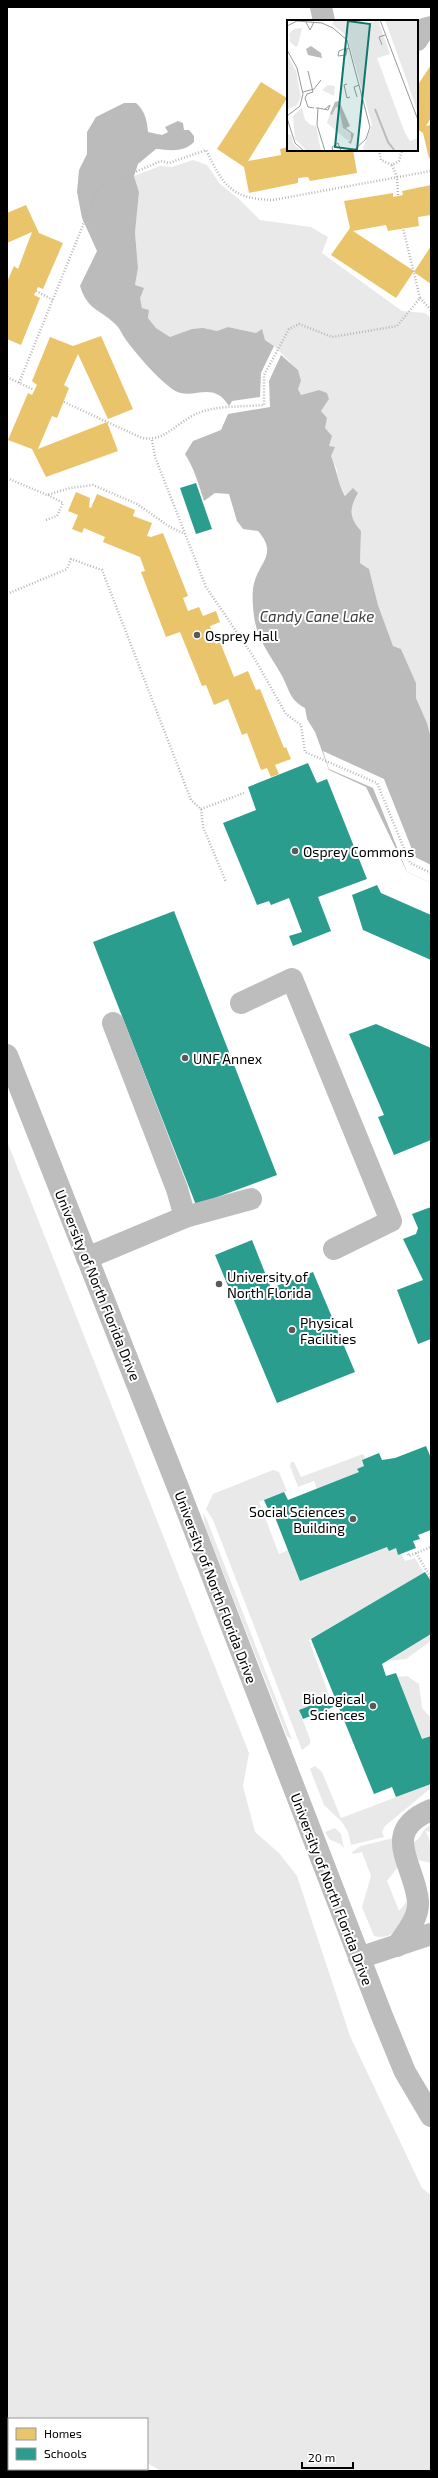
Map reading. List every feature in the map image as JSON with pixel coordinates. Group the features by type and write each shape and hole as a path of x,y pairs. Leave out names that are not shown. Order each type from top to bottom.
{"street":[{"path":"321,7 324,20"},
{"path":"241,1003 292,979 391,1222 334,1249"},
{"path":"113,1023 177,1189 185,1217"},
{"name":"University of North Florida Drive","path":"7,1055 359,1958 405,2072 431,2116"},
{"path":"87,1258 185,1217 251,1199"},
{"path":"397,1946 413,1922 425,1909 403,1846 404,1835 410,1823 420,1814 431,1810"},
{"path":"359,1958 431,1934"}],"path":[{"path":"19,383 75,248 98,188 161,161 169,163 206,150 222,181 240,194 257,200 273,200 431,171"},
{"path":"379,151 381,160 392,165 397,177 398,196"},
{"path":"392,165 399,161 402,151"},
{"path":"403,228 420,298 431,310"},
{"path":"36,291 53,300"},
{"path":"64,402 142,438 152,440 164,436 196,414 209,410 264,405 264,375 289,329 298,324 332,337 397,326 420,298"},
{"path":"7,371 7,376 34,390"},
{"path":"152,440 155,458 206,587 253,656 286,714 301,725 305,752 377,783 410,863 431,873"},
{"path":"7,478 63,503 57,516 46,520"},
{"path":"47,495 70,488 93,486 137,504 170,527 185,534"},
{"path":"7,594 67,569 71,559 102,570 192,800 201,809 203,827 226,882"},
{"path":"201,809 244,793"},
{"path":"407,1551 409,1556 431,1547"},
{"path":"416,1553 431,1578"}],"shaded area":[{"path":"193,160 207,165 220,184 240,200 260,220 311,227 328,237 322,253 402,311 425,313 431,318 431,738 427,723 416,698 416,683 401,649 393,646 378,605 369,569 360,563 361,531 352,517 353,504 358,493 346,496 336,479 337,470 331,456 321,411 329,399 319,390 301,395 298,389 301,381 291,363 274,346 256,333 228,327 217,331 170,337 156,328 148,318 149,310 142,308 135,285 138,268 135,233 139,192 134,176 160,166 172,167"},
{"path":"7,1141 249,1753 243,1786 255,1832 279,1853 297,1876 350,2036 422,2188 431,2195 431,2471 161,2471 148,2464 148,2418 8,2418 8,2470 54,2470 7,2471"},
{"path":"363,1454 365,1458 362,1460 364,1466 358,1469 359,1472 317,1489 314,1481 298,1487 290,1466 291,1462 294,1462 301,1477"},
{"path":"273,1470 279,1472 287,1491 259,1502 279,1554 288,1550 300,1581 387,1547 396,1548 398,1554 401,1553 405,1561 415,1558 424,1573 309,1640 330,1698 299,1710 310,1739 310,1744 302,1750 213,1520 206,1509 213,1494"},
{"path":"203,1513 292,1740 287,1736 205,1526"},
{"path":"431,1634 431,1641 406,1659 388,1661"},
{"path":"407,1676 419,1684 422,1708 431,1718 431,1736 422,1739 397,1677"},
{"path":"315,1766 322,1772 341,1818 431,1784 431,1788 385,1826 382,1832 384,1837 351,1845 348,1832 342,1822 324,1805 310,1769"},
{"path":"431,1825 431,1832 426,1831 431,1845 431,1863 413,1859 414,1842 428,1826"},
{"path":"335,1828 341,1834 344,1848 340,1844 329,1839 325,1832"},
{"path":"393,1838 401,1863 387,1881 399,1911 409,1899 408,1920 389,1936 380,1937 374,1936 362,1907 371,1876 362,1852 353,1854 352,1852 361,1846"}],"water":[{"path":"124,103 136,103 142,109 148,132 162,135 168,132 165,127 178,121 183,123 184,130 189,130 194,136 194,142 185,148 176,150 156,149 138,164 134,176 139,192 135,233 138,268 135,285 144,288 140,298 142,308 149,310 148,318 156,328 170,337 192,329 203,328 217,331 228,327 256,333 262,329 265,340 274,346 261,373 260,397 232,401 229,406 216,394 209,392 187,394 179,393 172,389 142,360 118,327 91,306 83,294 80,286 97,251 82,218 77,192 79,170 87,154 87,132 96,117"},
{"name":"Candy Cane Lake","path":"281,355 298,370 301,381 298,389 301,395 319,390 327,393 329,399 321,411 327,418 325,428 332,436 329,446 335,447 331,456 345,496 353,488 358,493 352,508 352,517 361,531 360,563 369,569 378,605 393,646 401,649 416,683 416,698 427,723 431,738 431,883 407,872 366,787 329,770 315,732 307,719 305,708 292,697 281,674 261,640 256,625 253,606 253,589 258,572 267,553 267,547 264,540 258,531 243,529 237,521 229,494 215,493 204,501 194,471 185,454 193,441 221,430 228,414 270,407 269,381"}],"pier":[{"path":"323,751 384,779 415,857 431,865 431,883 407,872 373,788 329,769"}],"building: Homes":[{"path":"431,65 431,118 426,126 431,125 431,157 429,158 423,133 418,130 418,84"},
{"path":"261,82 287,98 248,161 281,155 280,149 287,147 287,151 353,151 357,173 310,181 308,177 298,178 298,183 249,193 244,167 217,149"},
{"path":"431,185 431,215 418,217 419,226 388,231 386,225 353,231 414,271 396,298 331,255 350,228 344,201 393,193 393,197 403,195 402,191"},
{"path":"26,205 39,233 63,243 43,289 38,287 34,295 40,298 21,345 7,339 7,282 14,266 18,269 32,232 7,243 7,213"},
{"path":"431,246 431,284 414,272"},
{"path":"101,336 133,409 108,419 78,354 64,385 69,388 57,418 52,416 38,449 107,422 118,451 46,477 32,449 8,440 28,393 32,395 37,385 32,381 50,337 73,346"},
{"name":"Osprey Hall","path":"76,492 90,498 89,507 91,508 97,494 135,510 133,516 152,523 147,536 151,537 163,533 188,596 183,598 188,611 199,607 203,616 216,611 220,622 210,626 216,644 220,642 234,677 248,671 256,690 260,689 284,748 286,747 291,759 275,765 279,774 271,777 267,768 261,770 247,733 242,735 228,699 214,705 206,685 202,686 180,632 166,637 141,572 145,571 140,557 103,542 105,537 84,528 82,533 72,529 78,515 68,511"}],"building: Schools":[{"path":"196,483 212,529 196,534 180,488"},
{"name":"Osprey Commons","path":"308,763 317,783 327,779 367,879 318,897 331,931 293,946 289,936 302,932 289,898 271,905 269,901 257,905 223,823 256,810 248,787"},
{"path":"377,885 381,893 431,915 431,960 363,930 352,895"},
{"name":"UNF Annex","path":"174,911 277,1175 196,1205 93,942"},
{"path":"376,1024 431,1048 431,1140 394,1155 378,1117 384,1115 349,1034"},
{"path":"431,1207 431,1339 418,1344 397,1290 423,1280 403,1239 416,1234 418,1228 412,1214"},
{"name":"Physical Facilities","path":"252,1240 271,1288 313,1272 355,1372 277,1403 215,1255"},
{"name":"Social Sciences Building","path":"426,1446 431,1458 431,1530 418,1535 420,1539 413,1541 416,1548 398,1555 396,1548 389,1551 387,1547 300,1581 271,1507 268,1509 264,1500 284,1492 288,1500 359,1472 357,1469 364,1466 362,1460 379,1453 382,1460 395,1458"},
{"name":"Biological Sciences","path":"425,1572 431,1581 431,1634 382,1664 386,1676 396,1673 422,1739 431,1736 431,1784 396,1797 392,1787 374,1794 311,1639"},
{"path":"330,1698 333,1707 303,1719 299,1710"}],"place":[{"name":"Osprey Hall","path":"197,635"},
{"name":"Osprey Commons","path":"295,851"},
{"name":"UNF Annex","path":"185,1058"},
{"name":"University of North Florida","path":"219,1284"},
{"name":"Physical Facilities","path":"292,1330"},
{"name":"Social Sciences Building","path":"353,1519"},
{"name":"Biological Sciences","path":"373,1706"}]}
